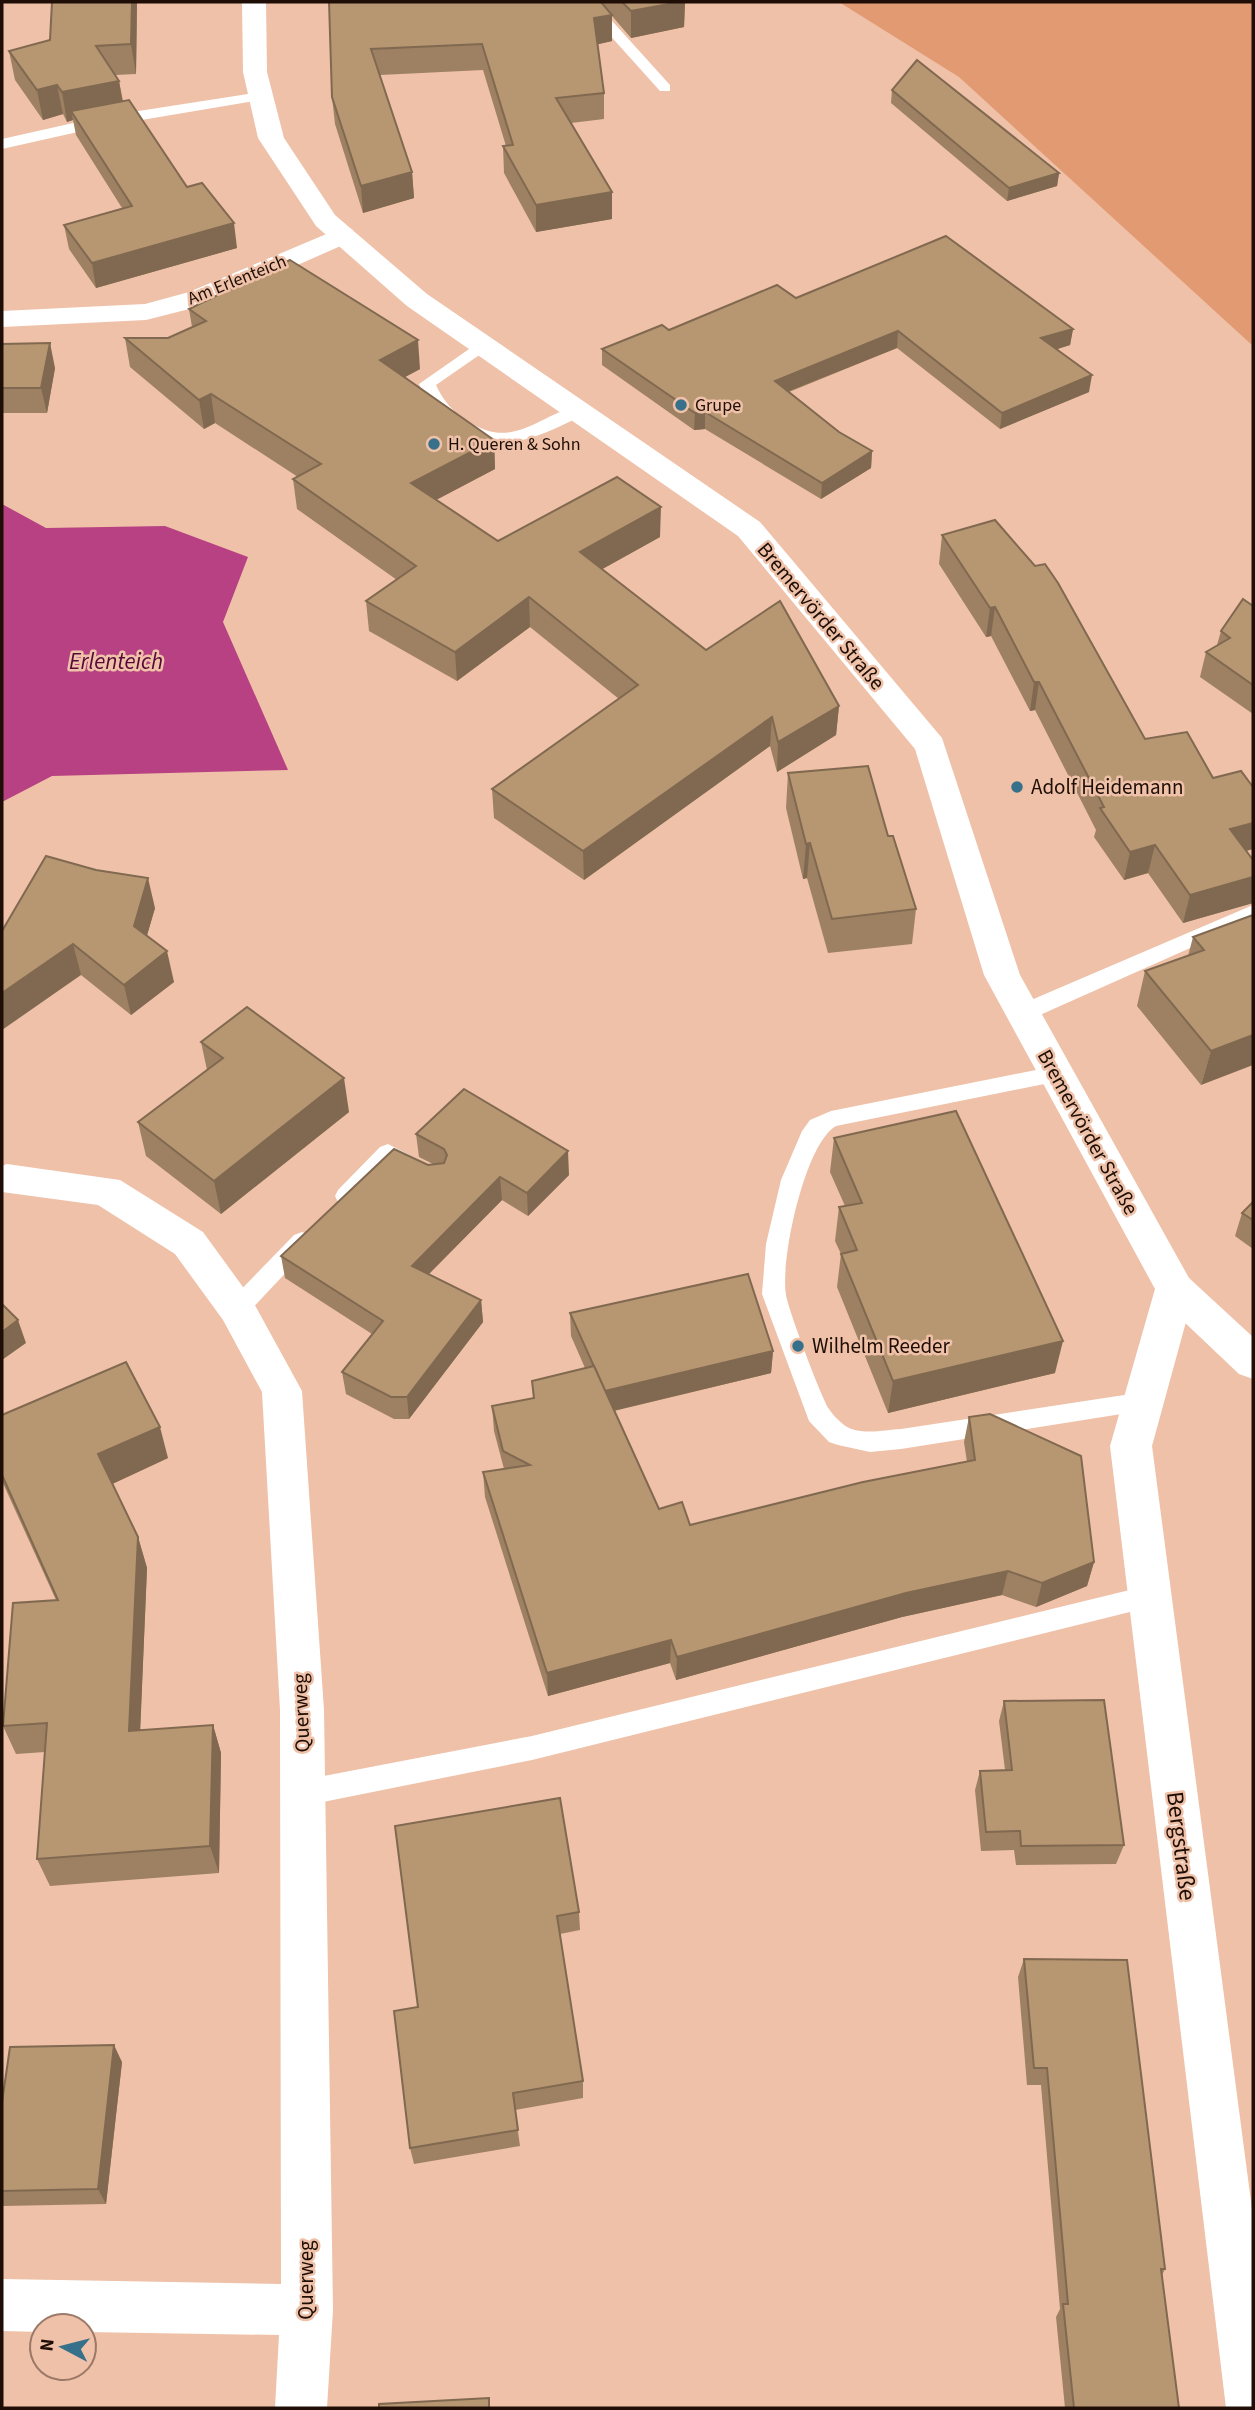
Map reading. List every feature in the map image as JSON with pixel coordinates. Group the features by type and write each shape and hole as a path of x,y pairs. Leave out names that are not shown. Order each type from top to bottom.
{"street":[{"name":"Bremervörder Straße","path":"254,2 255,72 271,138 325,220 417,300 749,529 930,746 1002,975 1175,1289 1253,1362"},
{"name":"Am Erlenteich","path":"2,319 146,312 199,298 342,236"},
{"name":"Querweg","path":"7,1179 106,1191 189,1243 237,1309 282,1391 302,1710 307,2310 301,2408"},
{"name":"Bergstraße","path":"1175,1289 1131,1446 1252,2408"},
{"path":"2,2305 307,2310"}],"lane":[{"path":"587,2 665,88"},
{"path":"2,144 100,122 261,96"},
{"path":"482,345 427,384 434,402 458,423 482,439 513,439 578,411"},
{"path":"1023,1013 1253,912"},
{"path":"1056,1074 831,1119 818,1126 792,1180 778,1244 774,1294 818,1415 838,1434 870,1442 901,1439 1143,1402"},
{"path":"333,1209 388,1153 436,1180"},
{"path":"237,1309 314,1229"},
{"path":"303,1793 532,1748 1150,1596"}],"shaded area":[{"path":"839,2 1253,2 1253,346 959,77"}],"water":[{"name":"Erlenteich","path":"2,504 46,528 165,526 248,557 223,622 288,770 52,776 2,802"}],"building":[{"path":"52,2 132,2 131,44 96,46 119,81 62,92 57,85 37,90 9,51 50,40"},
{"path":"329,2 601,2 612,15 594,18 604,93 556,98 612,192 536,205 503,146 513,145 482,44 371,49 412,172 361,186 332,97"},
{"path":"622,2 680,2 631,11"},
{"path":"917,60 1059,173 1009,188 892,90"},
{"path":"129,100 187,187 202,183 234,223 92,263 64,225 132,206 71,111"},
{"path":"946,236 1073,329 1041,338 1092,375 1002,413 898,331 775,381 839,432 872,451 822,483 705,412 695,413 602,349 662,325 669,330 777,285 796,298"},
{"path":"290,260 418,340 380,360 494,440 411,483 498,541 617,477 661,507 580,552 706,650 780,601 839,706 778,742 772,717 583,851 492,789 638,685 529,597 455,652 366,601 416,566 293,479 321,464 211,394 199,400 125,338 168,338 206,321 189,309"},
{"path":"50,343 41,388 2,388 2,344"},
{"path":"995,520 1035,566 1045,564 1145,739 1187,732 1213,778 1241,771 1253,787 1253,823 1230,829 1253,860 1253,877 1190,895 1155,845 1130,852 1100,808 1104,807 1039,682 1034,682 995,607 990,608 942,535"},
{"path":"1243,599 1253,606 1253,685 1206,652 1230,638 1221,631"},
{"path":"868,766 888,836 893,836 916,909 832,919 810,843 806,844 788,773"},
{"path":"46,856 96,870 148,878 134,926 167,951 124,985 73,944 2,993 2,931"},
{"path":"1253,915 1253,1035 1211,1051 1145,971 1204,950 1193,937"},
{"path":"247,1007 344,1078 214,1181 138,1122 223,1058 201,1042"},
{"path":"464,1089 568,1151 527,1193 500,1177 412,1266 481,1300 407,1397 391,1397 342,1372 383,1321 281,1256 394,1149 428,1165 444,1163 447,1155 444,1149 416,1134"},
{"path":"956,1111 1063,1341 893,1381 841,1254 857,1250 839,1207 862,1203 834,1138"},
{"path":"1253,1202 1253,1220 1242,1213"},
{"path":"748,1274 773,1351 605,1391 570,1313"},
{"path":"2,1304 18,1320 2,1332"},
{"path":"126,1362 160,1427 98,1454 138,1537 129,1731 213,1725 210,1846 37,1859 47,1723 3,1726 13,1603 58,1600 2,1475 2,1415"},
{"path":"594,1366 659,1509 682,1502 690,1525 863,1482 975,1460 969,1417 990,1414 1081,1456 1094,1562 1042,1583 1008,1571 906,1593 677,1657 671,1640 547,1673 483,1472 530,1465 503,1451 492,1406 534,1398 532,1381"},
{"path":"1104,1700 1124,1845 1021,1846 1020,1831 986,1832 980,1771 1012,1770 1004,1701"},
{"path":"560,1798 579,1912 557,1916 583,2081 513,2093 518,2130 410,2148 394,2011 418,2007 395,1826"},
{"path":"1024,1959 1127,1960 1165,2269 1161,2269 1179,2408 1074,2408 1063,2304 1068,2304 1047,2068 1034,2068"},
{"path":"114,2045 98,2189 2,2191 2,2102 10,2047"},
{"path":"489,2398 489,2408 379,2408 379,2404"}],"place":[{"name":"Grupe","path":"681,405"},
{"name":"H. Queren & Sohn","path":"434,444"},
{"name":"Adolf Heidemann","path":"1017,787"},
{"name":"Wilhelm Reeder","path":"798,1346"}]}
